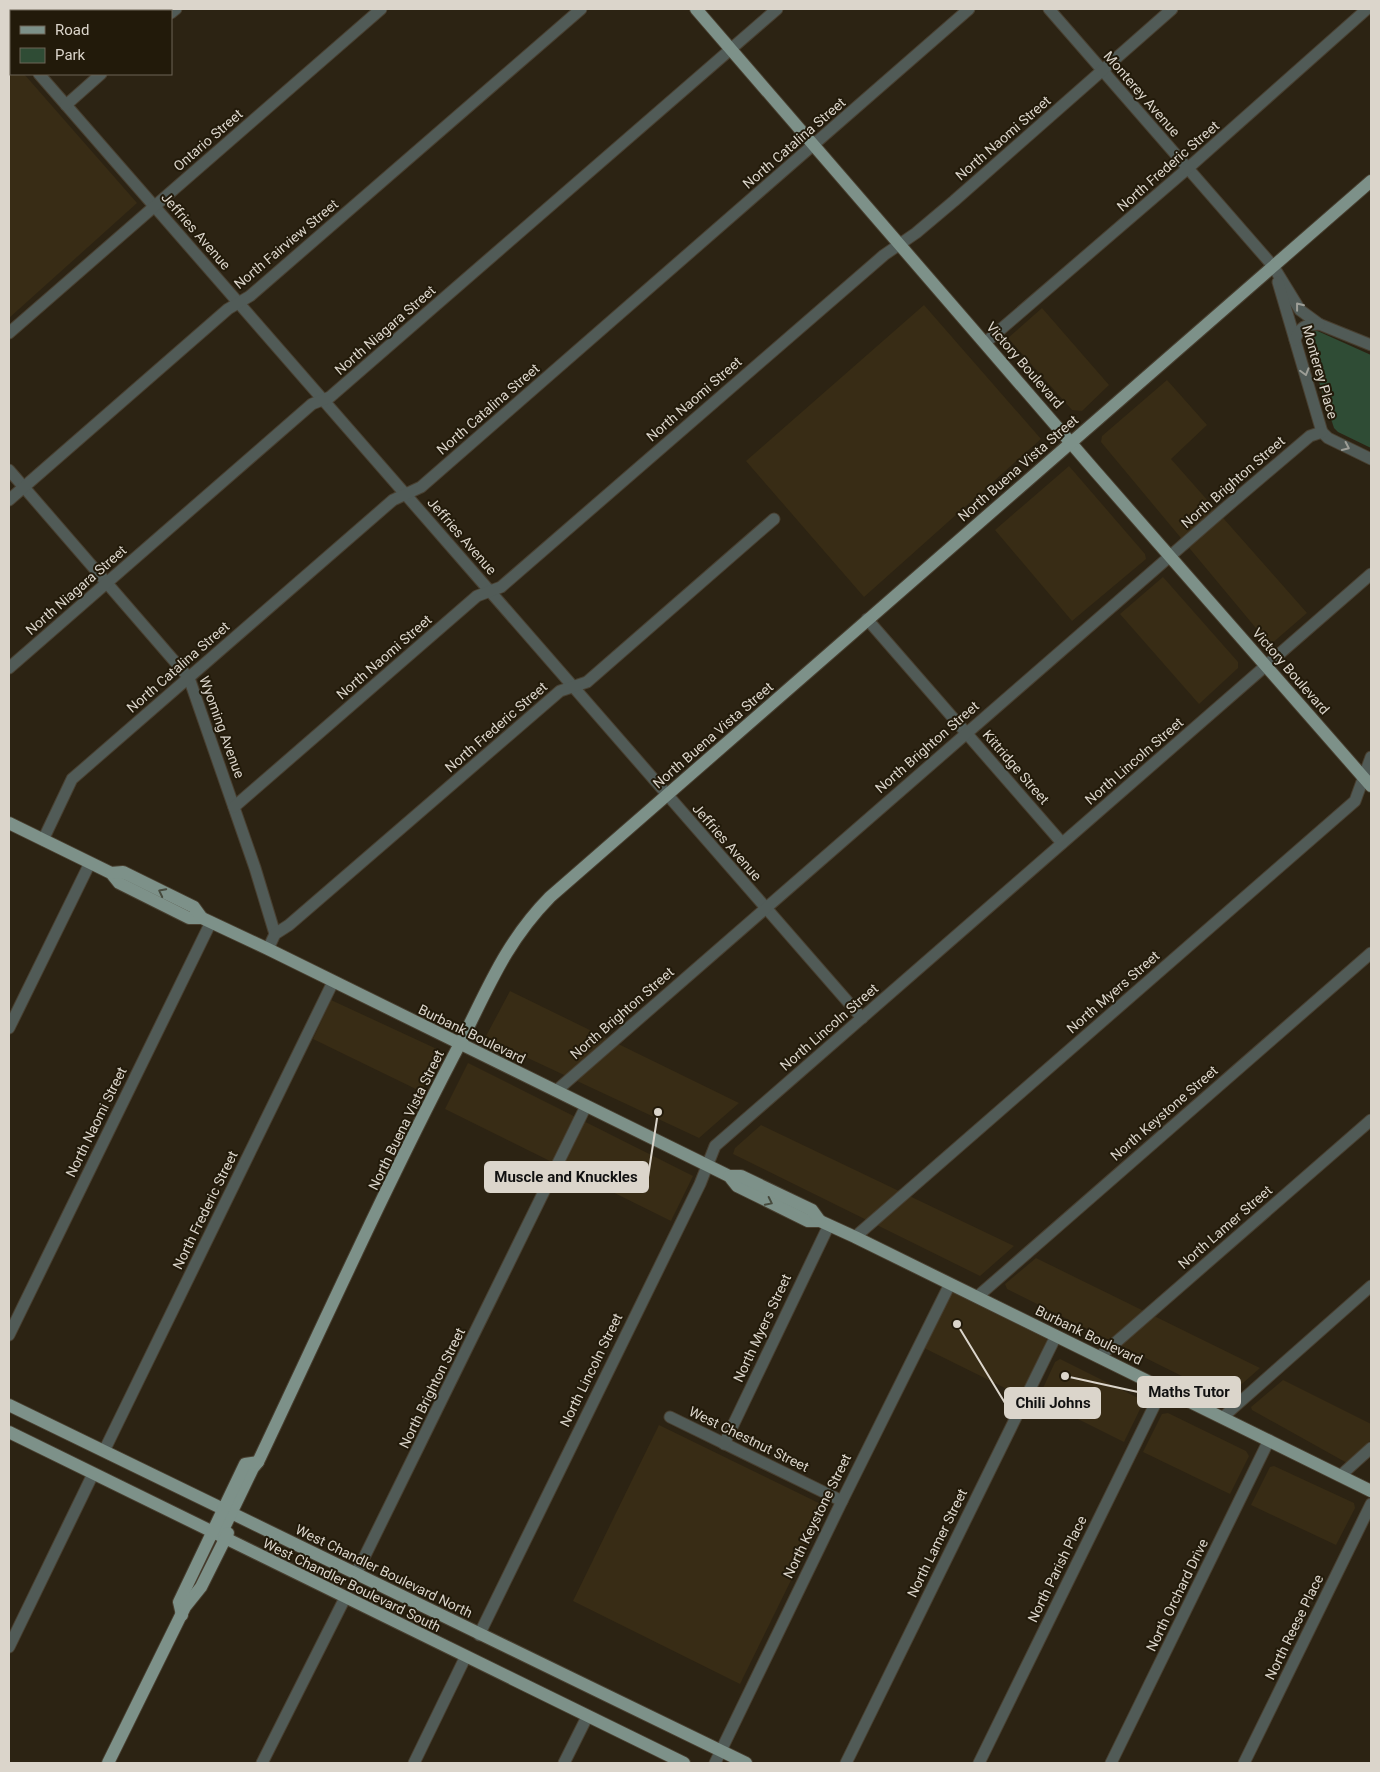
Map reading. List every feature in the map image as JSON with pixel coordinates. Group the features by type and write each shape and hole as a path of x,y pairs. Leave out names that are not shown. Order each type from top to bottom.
{"main road":[{"name":"Victory Boulevard","path":"696,9 1170,557 1367,781"},
{"name":"North Buena Vista Street","path":"108,1763 184,1611 179,1602 231,1512 260,1468 260,1459 426,1110 492,977 523,926 550,897 666,794 1371,181"},
{"name":"Burbank Boulevard","path":"9,823 111,873 123,872 132,876 194,907 206,920 707,1166 729,1176 742,1176 812,1210 824,1223 1371,1491"},
{"name":"West Chandler Boulevard North","path":"9,1405 479,1634 718,1757 746,1763"},
{"name":"West Chandler Boulevard South","path":"9,1432 344,1598 684,1763"}],"street":[{"name":"Ontario Street","path":"9,333 381,9"},
{"name":"North Fairview Street","path":"9,500 228,309 250,296 581,9"},
{"name":"North Niagara Street","path":"9,668 312,404 337,390 777,9"},
{"name":"North Catalina Street","path":"43,840 72,779 393,500 421,487 969,9"},
{"name":"Monterey Avenue","path":"1049,9 1273,266"},
{"name":"North Naomi Street","path":"234,807 477,596 501,587 884,255 901,244 1103,71 1172,9"},
{"name":"North Frederic Street","path":"986,342 1187,169 1367,9"},
{"name":"Jeffries Avenue","path":"40,75 862,1018"},
{"path":"66,105 100,75"},
{"path":"1273,266 1300,310 1319,324 1371,345"},
{"name":"Monterey Place","path":"1273,266 1322,432 1328,438 1371,459"},
{"path":"1295,340 1299,329 1305,325 1319,324"},
{"name":"North Brighton Street","path":"556,1091 1310,436 1322,432"},
{"name":"Wyoming Avenue","path":"9,470 189,678 234,807 275,934"},
{"name":"North Frederic Street","path":"268,949 275,934 289,925 560,691 587,682 774,519"},
{"name":"North Lincoln Street","path":"479,1634 700,1184 714,1146 1371,574"},
{"name":"Kittridge Street","path":"868,620 1062,843"},
{"name":"North Myers Street","path":"855,1237 1355,801 1367,781 1371,757"},
{"path":"9,1028 90,863"},
{"name":"North Naomi Street","path":"9,1335 206,920"},
{"name":"North Keystone Street","path":"977,1297 1371,953"},
{"name":"North Frederic Street","path":"104,1452 333,982"},
{"name":"North Brighton Street","path":"356,1574 586,1106"},
{"name":"North Lamer Street","path":"1099,1357 1371,1120"},
{"name":"North Myers Street","path":"724,1444 824,1223"},
{"name":"North Keystone Street","path":"718,1757 842,1500 950,1284"},
{"path":"1223,1417 1371,1286"},
{"name":"North Lamer Street","path":"846,1763 1056,1336"},
{"name":"North Parish Place","path":"979,1763 1163,1388"},
{"name":"West Chestnut Street","path":"670,1417 842,1500"},
{"name":"North Orchard Drive","path":"1111,1763 1269,1440"},
{"path":"1340,1476 1371,1448"},
{"path":"9,1647 93,1474"},
{"name":"North Reese Place","path":"1244,1763 1371,1504"},
{"path":"262,1763 344,1598"},
{"path":"414,1763 466,1656"},
{"path":"564,1763 587,1717"}],"shaded area":[{"path":"9,56 10,75 25,75 137,203 9,318"},
{"path":"924,305 1041,439 864,597 746,461"},
{"path":"1042,308 1109,385 1082,411 1072,410 1008,338"},
{"path":"1167,380 1207,425 1171,459 1307,613 1270,645 1101,442 1102,436"},
{"path":"1069,466 1145,554 1146,559 1072,621 995,530"},
{"path":"1163,577 1238,662 1238,668 1199,704 1120,614"},
{"path":"510,991 739,1103 699,1138 485,1038"},
{"path":"331,1000 439,1050 422,1092 313,1039"},
{"path":"468,1063 693,1176 671,1221 445,1109"},
{"path":"761,1125 1014,1246 980,1276 733,1154 735,1148"},
{"path":"1036,1258 1260,1368 1226,1398 1007,1289 1005,1284"},
{"path":"951,1288 1055,1338 1027,1399 918,1345"},
{"path":"1060,1359 1144,1401 1124,1442 1038,1399 1055,1362"},
{"path":"1283,1380 1371,1424 1371,1440 1347,1463 1252,1410 1251,1407"},
{"path":"1168,1413 1246,1451 1249,1456 1230,1494 1143,1452 1162,1414"},
{"path":"659,1425 827,1507 740,1684 573,1601"},
{"path":"1274,1466 1354,1503 1355,1508 1336,1545 1251,1505 1270,1467"}],"green space":[{"path":"1313,329 1371,355 1371,448 1338,432 1334,428 1305,339 1306,330"}],"place":[{"name":"Muscle and Knuckles","path":"658,1112"},
{"name":"Chili Johns","path":"957,1324"},
{"name":"Maths Tutor","path":"1065,1376"}]}
